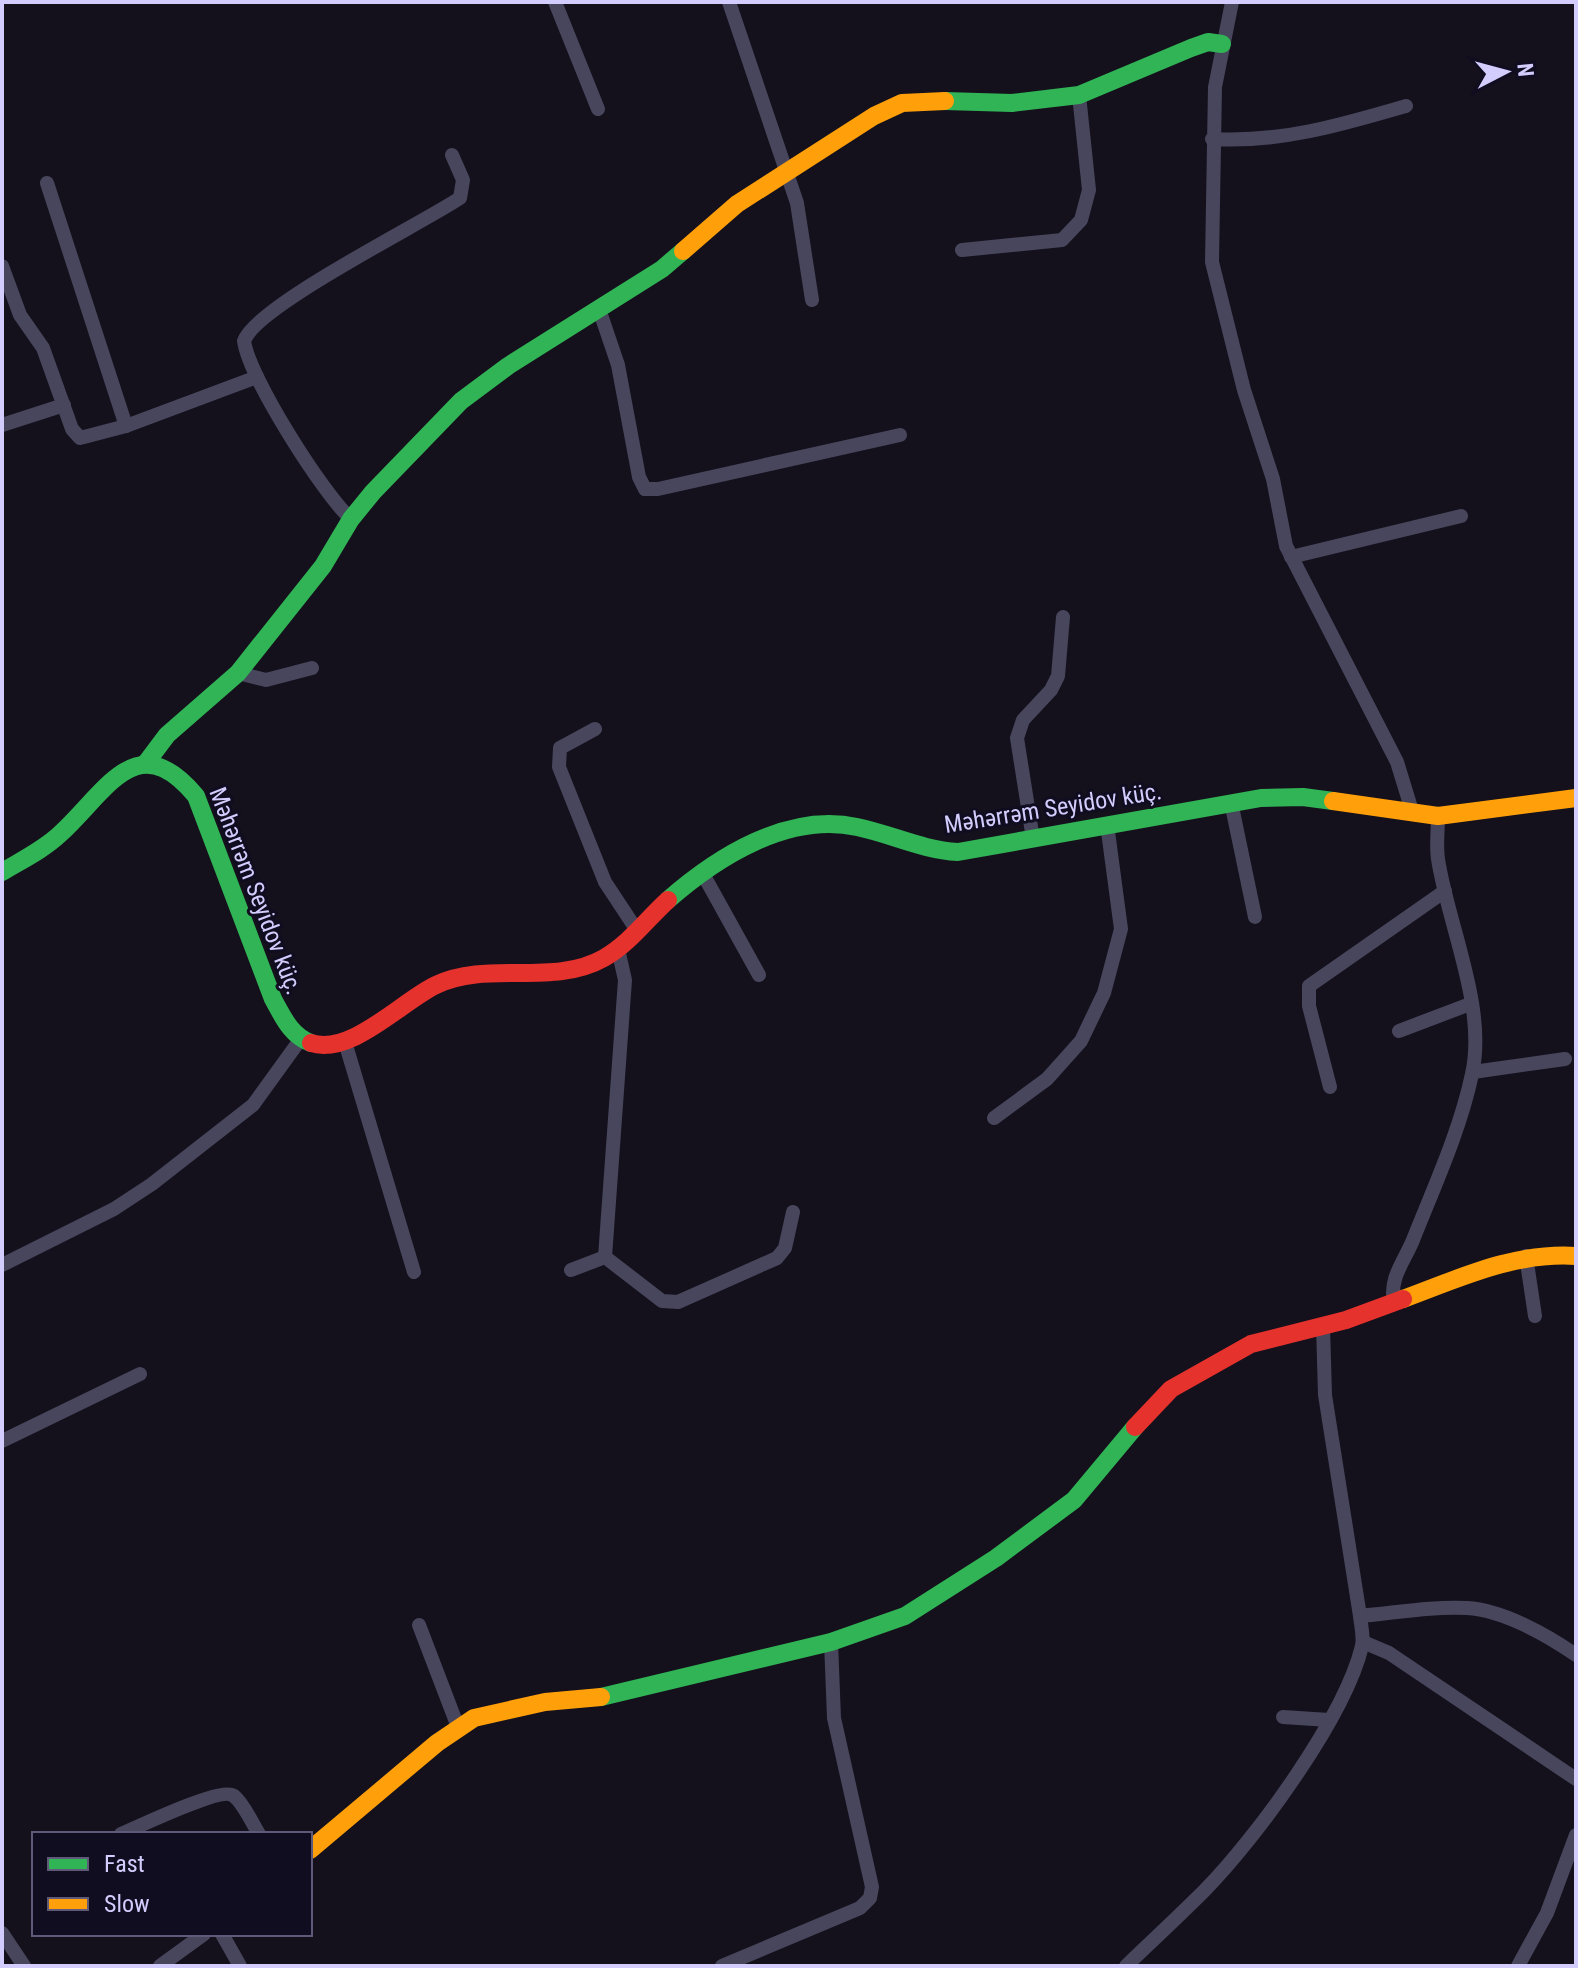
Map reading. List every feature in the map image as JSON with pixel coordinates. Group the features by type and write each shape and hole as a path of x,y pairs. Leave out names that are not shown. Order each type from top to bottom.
{"street":[{"path":"555,2 598,109"},
{"path":"729,2 797,203 812,300"},
{"path":"1232,2 1215,87 1212,262 1291,557 1397,762 1413,814"},
{"path":"2,872 60,834 119,774 146,763 167,735 238,673 323,566 351,519 461,401 508,366 662,269 737,204 787,169 902,103 921,100 1012,103 1079,95 1191,48 1208,42 1222,44"},
{"path":"962,250 1062,240 1081,220 1089,190 1079,95"},
{"path":"1212,139 1245,141 1291,137 1406,106"},
{"path":"351,519 327,492 257,377 244,341 255,323 460,198 463,180 452,155"},
{"path":"47,183 126,426"},
{"path":"2,266 20,315 43,348 72,429 80,438 126,426 257,377"},
{"path":"599,309 618,365 639,477 645,489 658,489 900,435"},
{"path":"2,425 64,405"},
{"path":"1291,557 1461,516"},
{"path":"1033,839 1017,738 1023,720 1051,690 1058,676 1063,617"},
{"path":"238,673 266,680 312,668"},
{"path":"595,729 560,748 559,767 605,882 636,929"},
{"name":"Məhərrəm Seyidov küç.","path":"146,763 173,769 186,780 196,796 274,1007 300,1040"},
{"name":"Məhərrəm Seyidov küç.","path":"345,1042 417,994 445,981 474,973 574,969 603,959 703,874 774,836 813,825 845,825 941,852 1033,839 1231,802 1303,797 1438,816 1576,798"},
{"path":"1231,802 1255,917"},
{"path":"1394,1302 1391,1289 1395,1275 1464,1107 1473,1072 1470,1004 1438,856 1438,816"},
{"path":"994,1118 1047,1079 1081,1041 1104,993 1121,929 1107,824"},
{"path":"703,874 759,975"},
{"path":"1330,1087 1309,1006 1309,986 1445,891"},
{"path":"605,1257 625,980 618,949"},
{"path":"1399,1031 1470,1004"},
{"path":"2,1265 114,1209 152,1184 253,1105 300,1040 314,1045 345,1042 414,1272"},
{"path":"1473,1072 1565,1059"},
{"path":"605,1257 662,1301 678,1302 777,1258 785,1248 793,1212"},
{"path":"1526,1256 1535,1316"},
{"path":"312,1848 458,1727 497,1711 614,1695 831,1642 877,1628 937,1597 1074,1500 1141,1419 1171,1389 1251,1344 1323,1326 1526,1256 1576,1256"},
{"path":"571,1270 605,1257"},
{"path":"1126,1966 1207,1889 1246,1843 1289,1785 1329,1720 1357,1663 1363,1642 1325,1395 1323,1326"},
{"path":"2,1441 140,1374"},
{"path":"1360,1616 1478,1610 1555,1640 1576,1655"},
{"path":"419,1625 458,1727"},
{"path":"722,1966 860,1908 870,1898 872,1887 834,1718 831,1642"},
{"path":"1363,1642 1389,1653 1576,1779"},
{"path":"1283,1717 1329,1720"},
{"path":"126,1832 228,1793 235,1797 258,1832"},
{"path":"1518,1966 1570,1873 1576,1835"},
{"path":"2,1933 24,1966"},
{"path":"160,1966 201,1936"},
{"path":"223,1936 240,1966"}],"traffic: fast":[{"path":"945,101 1012,103 1079,95 1191,48 1208,42 1222,44"},
{"path":"146,763 167,735 238,673 323,566 351,519 373,492 461,401 508,366 662,269 683,251"},
{"path":"2,872 53,840 108,784 124,772 139,765 156,766 175,775 196,796 273,999 293,1031 311,1043"},
{"path":"668,900 731,854 780,832 805,826 831,824 857,827 958,852 1261,798 1303,797 1333,801"},
{"path":"601,1697 831,1642 905,1616 996,1558 1074,1500 1135,1427"}],"traffic: slow":[{"path":"683,251 737,204 874,116 902,103 945,101"},
{"path":"1333,801 1438,816 1576,798"},
{"path":"1403,1299 1509,1262 1576,1256"},
{"path":"312,1848 437,1743 474,1718 545,1702 601,1697"}],"traffic: jam":[{"path":"311,1043 326,1045 359,1035 436,985 456,978 477,974 564,971 604,958 622,946 668,900"},
{"path":"1135,1427 1171,1389 1251,1344 1346,1320 1403,1299"}]}
